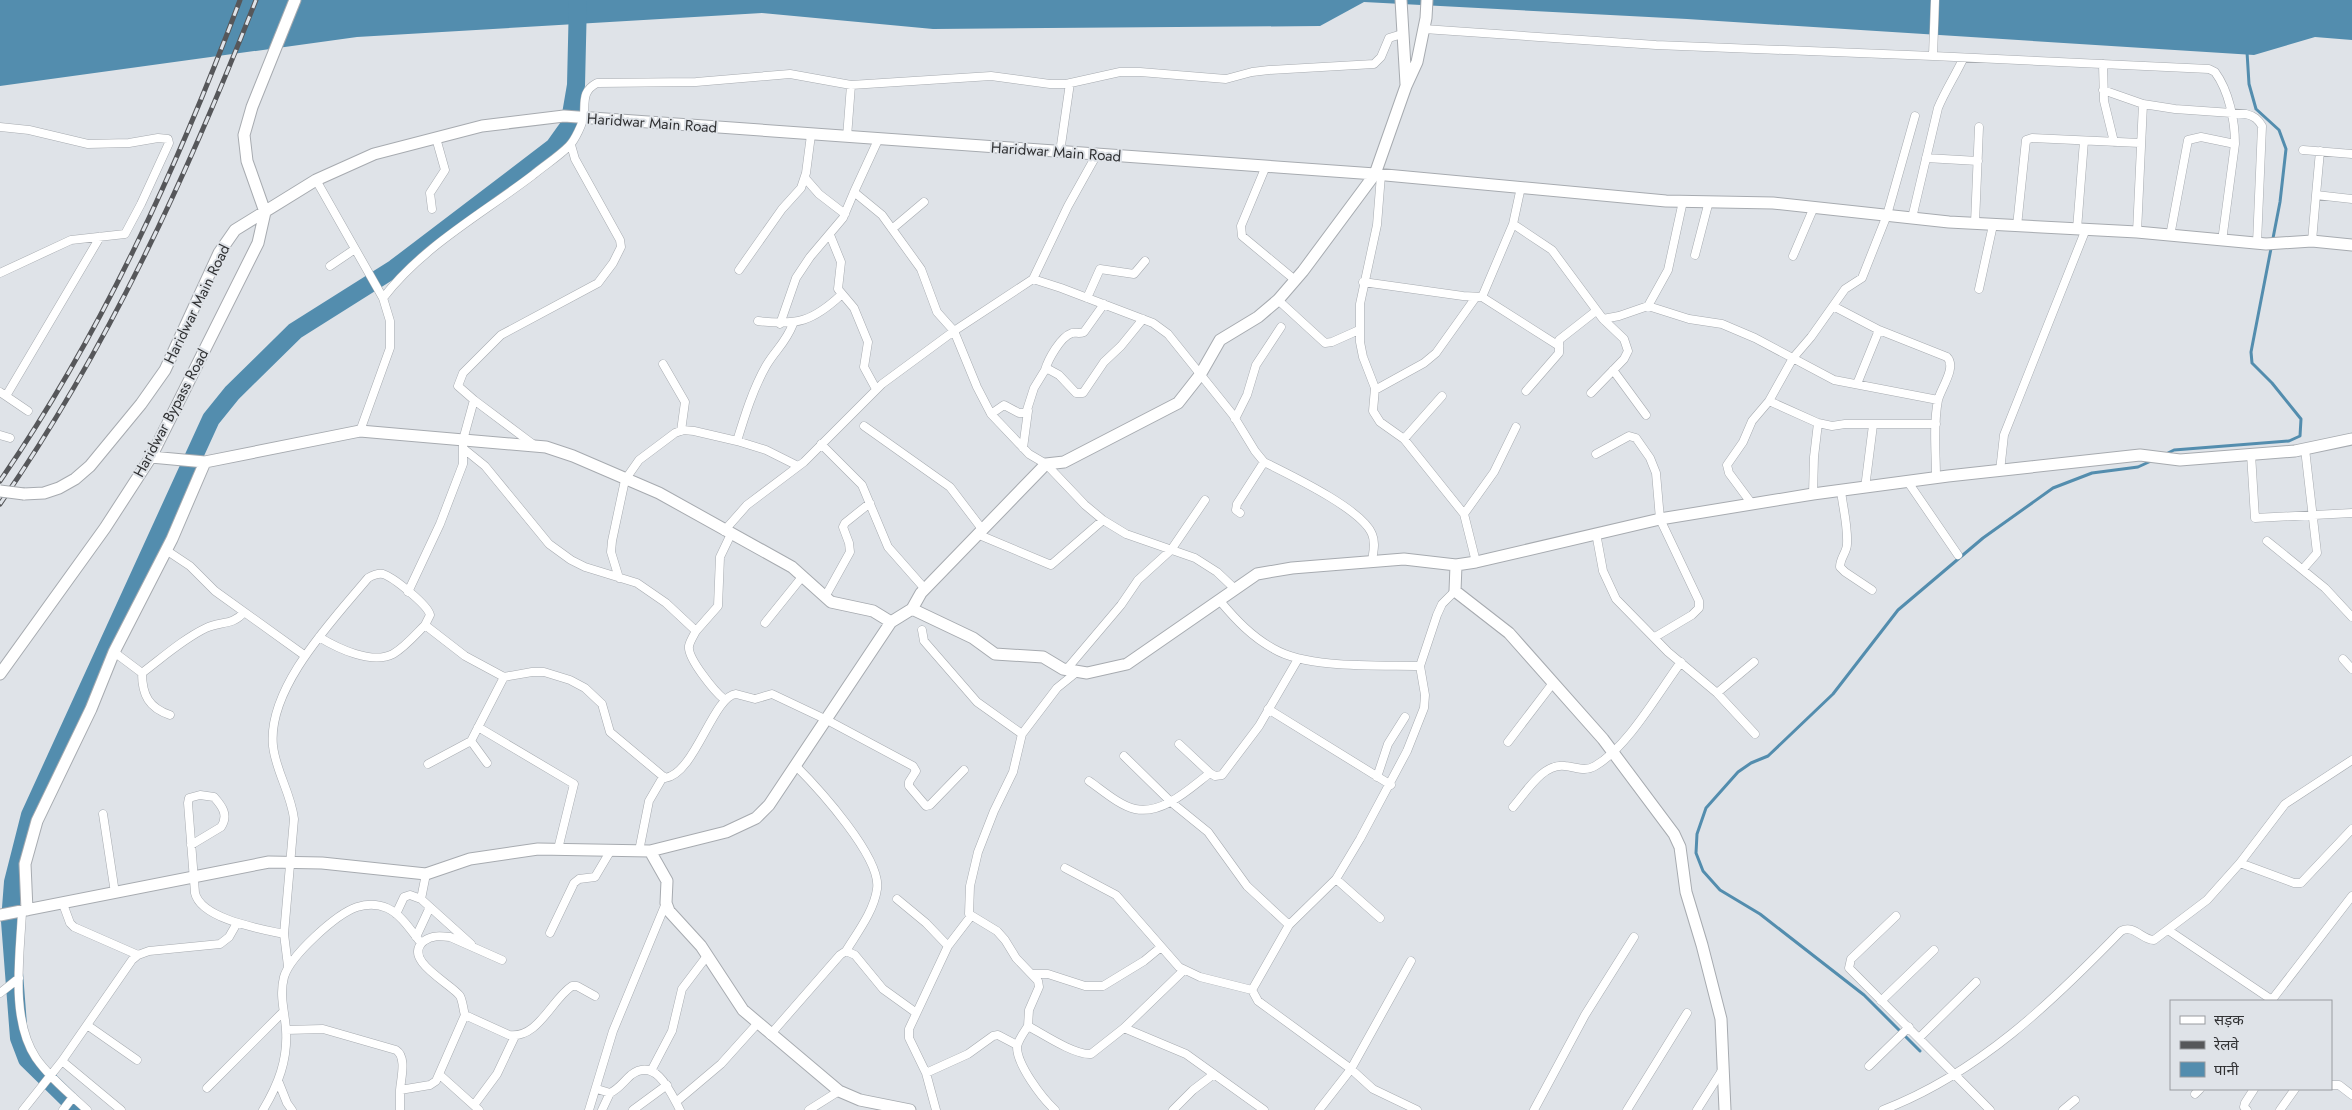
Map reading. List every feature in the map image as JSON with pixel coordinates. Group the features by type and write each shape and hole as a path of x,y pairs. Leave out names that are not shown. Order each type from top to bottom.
{"street":[{"path":"265,212 247,161 244,135 252,107 295,0"},
{"path":"1402,0 1401,17 1406,86"},
{"path":"1427,0 1425,23 1417,62 1406,86 1378,174 1377,225 1363,282 1359,330 1363,357 1375,390 1372,404 1376,418 1404,439 1464,514 1476,562"},
{"path":"1933,56 1935,0"},
{"path":"1425,23 1656,45 2209,69 2218,76 2235,128 2236,144 2222,241"},
{"path":"383,298 396,281 426,252 502,198 571,145 582,117 586,91 592,86 604,82 696,82 790,74 851,85 991,76 1050,84 1070,83 1120,72 1226,79 1252,72 1269,70 1362,66 1378,62 1389,38 1402,34"},
{"path":"1912,218 1938,108 1944,92 1955,76 1963,59"},
{"path":"2103,64 2103,90 2114,142"},
{"path":"1060,152 1070,83"},
{"path":"847,138 851,85"},
{"path":"2103,90 2144,104 2175,109 2231,112 2254,116 2262,126 2261,243"},
{"path":"2137,232 2140,143 2144,104"},
{"name":"Haridwar Main Road","path":"0,491 24,494 44,493 59,488 90,466 141,404 165,370 219,253 235,230 316,180 374,154 482,126 564,116 847,138 1378,174 1683,201 1774,203 1887,216 2017,226 2137,232 2222,241 2280,244 2312,241 2352,245"},
{"path":"1752,504 1728,473 1727,465 1742,442 1752,421 1769,401 1794,358 1812,337 1848,286 1862,278 1887,216 1915,116"},
{"path":"0,127 29,130 88,144 129,143 158,138 168,139 169,143 128,230 122,235 71,240 0,273"},
{"path":"1975,223 1979,127"},
{"path":"739,270 782,209 801,188 805,178 811,135"},
{"path":"2170,236 2188,140 2201,136 2236,144"},
{"path":"432,209 430,193 445,170 436,138"},
{"path":"2017,226 2026,140 2032,138 2140,143"},
{"path":"780,324 796,278 810,257 830,235 845,214 878,140"},
{"path":"2000,471 2004,435 2081,229 2084,141"},
{"path":"534,445 460,389 458,383 463,373 500,335 576,297 598,283 611,267 621,247 620,240 575,159 571,145"},
{"path":"2303,150 2352,154"},
{"path":"2312,241 2320,151"},
{"path":"724,699 717,694 695,664 689,646 696,631 718,606 720,557 727,533 747,505 798,466 876,389 954,331 1033,279 1068,206 1097,154"},
{"path":"1926,158 1978,161"},
{"path":"1266,166 1240,231 1242,236 1295,280"},
{"path":"15,913 252,865 291,861 426,874 470,859 494,855 558,849 645,851 726,832 756,818 769,805 796,766 891,622 912,609 925,590 1046,464 1064,462 1178,403 1200,375 1220,340 1258,317 1278,300 1378,174"},
{"path":"805,178 819,194 845,214"},
{"path":"316,180 383,298 390,321 390,348 360,431"},
{"path":"1375,390 1424,363 1436,353 1479,297 1514,224 1521,187"},
{"path":"854,192 882,215 925,276 942,320 954,331 977,387 991,414 1023,448 1046,464 1085,505 1103,520 1126,534 1195,558 1216,572 1235,589"},
{"path":"2316,195 2352,199"},
{"path":"1648,306 1668,270 1683,201"},
{"path":"1695,255 1708,201"},
{"path":"892,229 924,202"},
{"path":"1793,256 1814,207"},
{"name":"Haridwar Bypass Road","path":"0,674 106,528 151,457 258,243 265,212"},
{"path":"1514,224 1552,250 1596,311 1624,340 1628,351 1591,393"},
{"path":"1979,289 1993,224"},
{"path":"830,235 842,262 837,284 841,295 854,308 866,336 868,346 864,367 876,389"},
{"path":"28,412 3,394 100,237"},
{"path":"330,266 355,249"},
{"path":"1087,298 1100,269 1134,274 1144,261"},
{"path":"1033,279 1143,319 1168,334 1235,419 1264,462 1321,492 1360,519 1372,534 1374,541 1372,561"},
{"path":"1363,282 1479,297 1559,346"},
{"path":"758,321 793,324 813,317 825,310 841,295"},
{"path":"1278,300 1325,343 1332,342 1359,330"},
{"path":"1023,448 1028,411 1034,388 1045,370 1049,358 1069,335 1084,332 1104,304"},
{"path":"1603,318 1618,316 1648,306 1689,319 1722,324 1794,358 1826,377 1938,400"},
{"path":"1833,306 1879,330 1947,357 1950,360 1950,367 1938,400 1936,478"},
{"path":"1526,392 1559,353 1559,340 1596,311"},
{"path":"1045,370 1053,370 1076,393 1082,393 1104,362 1121,346 1143,319"},
{"path":"737,441 745,414 766,366 786,340 793,324"},
{"path":"1235,419 1247,395 1256,365 1281,327"},
{"path":"1857,384 1879,330"},
{"path":"663,364 685,402 681,431"},
{"path":"1613,370 1646,415"},
{"path":"1404,439 1442,396"},
{"path":"408,592 440,524 463,464 464,444 474,400"},
{"path":"1769,401 1818,423 1832,426 1844,424 1936,424"},
{"path":"991,414 1004,405 1022,414 1028,411"},
{"path":"1814,494 1814,457 1818,423"},
{"path":"1865,488 1873,425"},
{"path":"864,426 950,487 979,532 1051,564 1103,520"},
{"path":"1464,514 1494,472 1516,427"},
{"path":"151,457 205,462 360,431 464,444 534,445 573,456 659,493 727,533 792,567 831,602 873,611 891,622"},
{"path":"619,578 612,552 612,541 625,480 639,460 666,438 681,431 694,431 766,450 798,466"},
{"path":"0,435 10,438"},
{"path":"1596,454 1628,436 1636,438 1650,458 1656,473 1660,519 1700,606 1692,615 1654,637"},
{"path":"912,609 973,638 995,654 1043,658 1066,670 1087,672 1127,664 1257,574 1292,568 1404,559 1456,564 1476,562 1596,532 1660,519 1814,494 2140,455 2180,460 2305,449 2352,439"},
{"path":"464,444 485,466 549,544 585,568 637,584 666,603 696,631"},
{"path":"821,444 858,480 870,503 888,547 925,590"},
{"path":"2303,570 2317,553 2305,449"},
{"path":"2251,454 2255,518 2352,513"},
{"path":"87,1110 50,1076 37,1058 25,1034 15,913 25,864 37,821 91,709 114,652 166,550 205,462"},
{"path":"1240,513 1236,510 1237,504 1264,462"},
{"path":"1908,482 1958,555"},
{"path":"1841,491 1847,537 1846,551 1840,566 1845,572 1872,590"},
{"path":"1066,670 1121,605 1138,580 1171,550 1205,500"},
{"path":"825,597 850,552 843,527 845,523 870,503"},
{"path":"1596,532 1603,571 1610,590 1626,610 1668,652 1717,694 1755,734"},
{"path":"2267,541 2325,588 2352,618"},
{"path":"166,550 190,566 215,591 304,655"},
{"path":"1252,990 1289,925 1336,879 1390,785 1424,708 1425,696 1420,666 1442,604 1455,591 1456,564"},
{"path":"263,1110 279,1083 284,1058 286,1030 282,1013 281,994 288,966 284,934 294,819 292,803 276,761 273,735 278,710 304,655 368,578 373,574 389,576 426,606 430,612 430,618 425,625 390,655 372,656 343,651 319,637"},
{"path":"765,623 802,577"},
{"path":"1455,591 1509,633 1612,751 1670,826 1680,847 1686,892 1719,1007 1724,1067 1725,1110"},
{"path":"1220,601 1244,628 1274,650 1298,658 1349,664 1420,666"},
{"path":"142,673 206,628 231,622 239,618 244,612"},
{"path":"425,625 465,656 504,677 544,672 570,680 585,688 602,704 610,732 663,776 671,776 692,755 724,699 732,694 743,694 755,699 772,694 827,720 913,766 916,771 909,782 909,786 926,806 930,805 964,770"},
{"path":"922,630 924,641 977,702 1022,734"},
{"path":"114,652 142,673"},
{"path":"1179,744 1210,773 1215,776 1222,775 1260,726 1298,658"},
{"path":"2343,659 2352,669"},
{"path":"1513,807 1547,769 1565,766 1586,769 1598,764 1630,732 1681,662"},
{"path":"1717,694 1754,662"},
{"path":"936,1110 926,1073 909,1038 909,1029 915,1012 948,946 971,916 969,905 973,871 994,811 1013,772 1022,734 1057,688 1078,671"},
{"path":"142,673 142,684 148,702 161,712 170,715"},
{"path":"428,764 470,741 504,677"},
{"path":"1508,742 1553,683"},
{"path":"1268,709 1390,785"},
{"path":"1377,777 1388,744 1405,717"},
{"path":"478,726 574,784 558,849"},
{"path":"470,741 487,764"},
{"path":"1124,756 1171,802 1208,832 1247,886 1289,925"},
{"path":"1883,1110 1928,1092 2022,1026 2047,1005 2121,931 2132,929 2152,940 2168,930 2207,900 2240,863 2285,804 2352,760"},
{"path":"770,1035 840,955 846,951 874,902 877,891 877,876 870,862 821,791 796,766"},
{"path":"1089,781 1134,809 1148,809 1171,802 1210,773"},
{"path":"589,1110 597,1089 605,1053 613,1031 666,903 667,881 645,851 649,801 663,776"},
{"path":"191,845 221,827 225,822 225,812 214,797 200,796 189,798 191,845 196,899 201,904 237,923 284,934"},
{"path":"103,814 115,893"},
{"path":"2240,863 2287,881 2301,883 2352,829"},
{"path":"550,933 574,882 579,879 595,878 611,850"},
{"path":"1065,868 1116,895 1175,963 1184,970 1200,977 1252,990 1258,1001 1351,1069 1373,1089 1417,1110"},
{"path":"421,899 426,874"},
{"path":"1336,879 1380,918"},
{"path":"396,914 404,897 410,895 421,899 457,936 477,949 502,960"},
{"path":"2272,1000 2352,896"},
{"path":"897,899 926,923 948,946"},
{"path":"666,903 669,911 707,956 734,1000 757,1024 839,1091 860,1100 904,1109"},
{"path":"63,904 74,926 138,955"},
{"path":"288,966 305,946 356,907 378,905 396,914 419,940"},
{"path":"400,1090 430,1085 440,1075 465,1015 460,996 423,964 419,952 419,940 430,907"},
{"path":"971,916 983,922 1006,940 1016,958 1039,984 1029,1010 1028,1026 1017,1045 1021,1061 1042,1097 1054,1110"},
{"path":"1896,916 1848,963 1851,971 1881,1001 1905,1031 1919,1038 1990,1110"},
{"path":"23,1110 62,1061 132,960 138,955 161,949 220,944 229,937 237,923"},
{"path":"2168,930 2270,1000"},
{"path":"419,940 433,936 457,936"},
{"path":"1534,1110 1585,1016 1634,937"},
{"path":"1032,974 1048,974 1085,986 1103,986 1144,961 1161,947"},
{"path":"1881,1001 1934,950"},
{"path":"846,951 855,956 883,989 915,1012"},
{"path":"651,1071 672,1031 682,989 707,956"},
{"path":"1318,1110 1351,1069 1411,962"},
{"path":"1028,1026 1086,1054 1093,1053 1124,1028 1184,970"},
{"path":"0,993 19,978"},
{"path":"1919,1038 1976,982"},
{"path":"465,1015 514,1036 528,1031 572,986 577,986 595,996"},
{"path":"208,1088 282,1013"},
{"path":"1627,1110 1687,1013"},
{"path":"676,1102 721,1064 757,1024"},
{"path":"87,1025 137,1060"},
{"path":"1124,1028 1186,1054 1264,1110"},
{"path":"286,1030 324,1029 396,1050 402,1058 400,1110"},
{"path":"1869,1066 1905,1031"},
{"path":"926,1073 968,1054 993,1036 998,1035 1017,1045"},
{"path":"440,1075 477,1107 497,1074 514,1036"},
{"path":"62,1061 121,1110"},
{"path":"1697,1110 1724,1067"},
{"path":"602,1110 610,1093 633,1074 641,1070 658,1074 667,1085 680,1110"},
{"path":"1173,1110 1214,1074"},
{"path":"279,1083 292,1110"},
{"path":"633,1110 667,1085"},
{"path":"2332,1085 2339,1085 2352,1095"},
{"path":"597,1089 610,1093"},
{"path":"2247,1110 2244,1107 2245,1102 2253,1090"},
{"path":"2280,1110 2294,1090"},
{"path":"809,1110 839,1091"},
{"path":"63,1110 73,1097"},
{"path":"2063,1110 2075,1100"}],"water":[{"path":"0,0 2352,0 2352,40 2315,37 2254,55 1687,19 1364,2 1320,26 933,29 762,13 357,37 0,86"}],"waterway":[{"path":"79,1110 27,1059 19,1038 10,921 13,882 30,815 211,419 232,393 295,331 395,268 554,147 569,126 576,85 578,0"},
{"path":"2166,454 2174,450 2289,441 2300,436 2301,419 2272,383 2252,363 2251,352 2280,202 2286,149 2279,130 2256,109 2249,84 2247,52"},
{"path":"1920,1051 1864,995 1760,914 1720,890 1703,871 1696,853 1697,834 1706,808 1738,772 1751,763 1768,756 1833,694 1898,610 1983,538 2053,488 2092,473 2138,467 2151,461"}],"railway":[{"path":"0,481 72,367 135,248 190,125 240,0"},
{"path":"0,504 76,384 143,260 202,131 256,0"}]}
